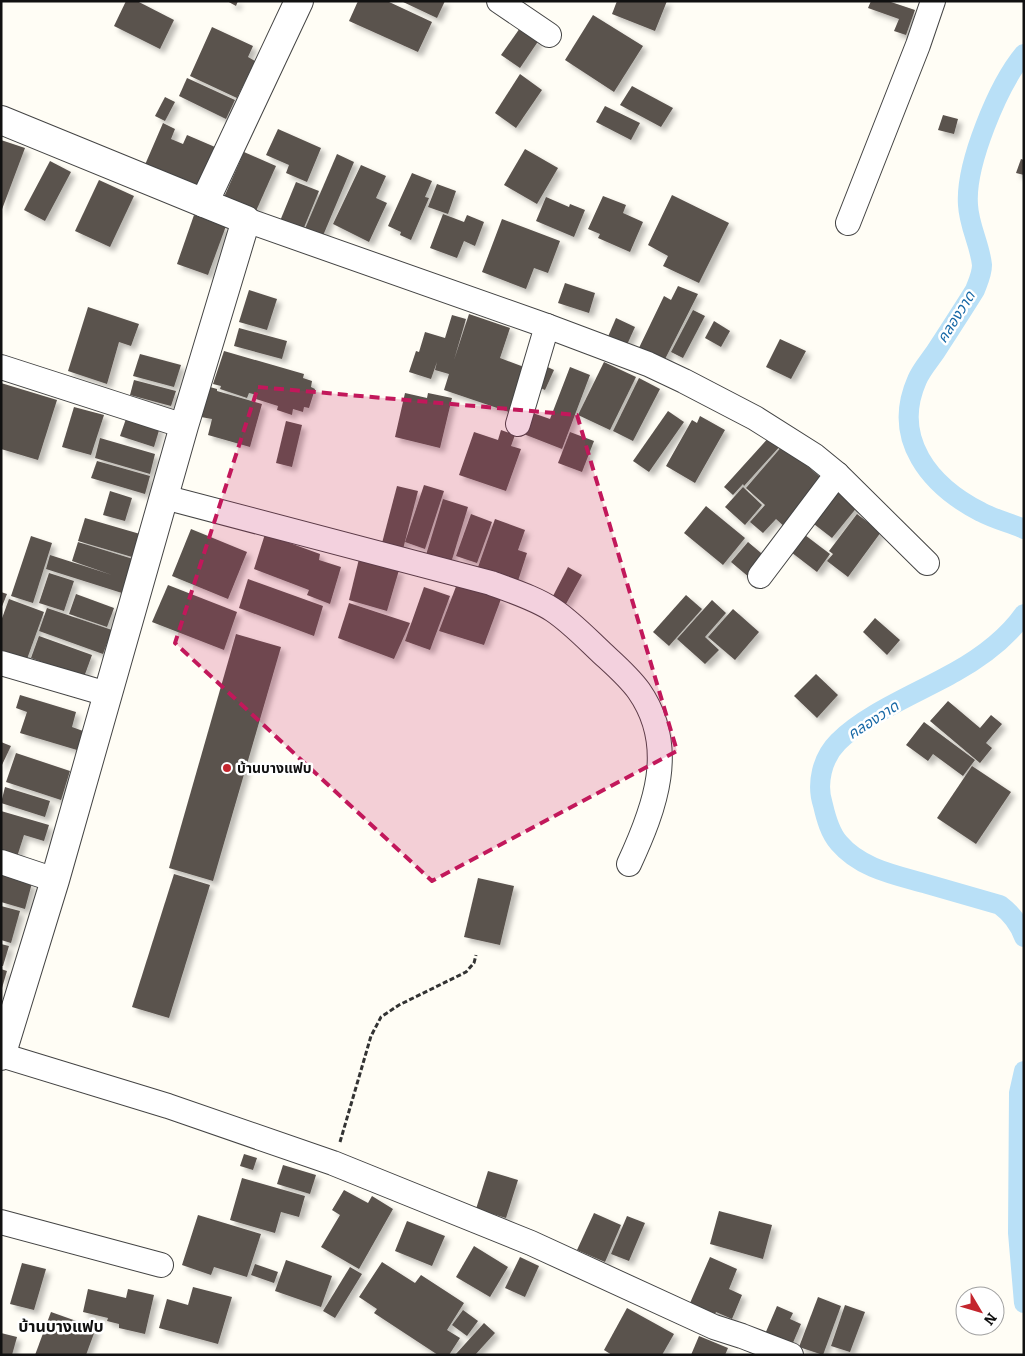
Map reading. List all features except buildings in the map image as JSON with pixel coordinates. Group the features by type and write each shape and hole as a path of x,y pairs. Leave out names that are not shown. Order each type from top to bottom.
{"street":[{"path":"204,203 299,1"},
{"path":"499,1 549,35"},
{"path":"848,223 918,45 933,1"},
{"path":"1,120 246,220 547,326 648,364 684,381 756,418 816,456 837,474 927,563"},
{"path":"246,220 184,426 55,880 1,1055 168,1106 334,1163 531,1243 714,1327 791,1355"},
{"path":"518,424 547,326"},
{"path":"1,367 184,426"},
{"path":"760,576 837,474"},
{"path":"164,497 491,583 552,609 568,621 638,689 650,710 657,731 660,766 656,795 648,822 629,864"},
{"path":"1,663 107,694"},
{"path":"1,862 55,880"},
{"path":"1,1222 161,1265"}],"path":[{"path":"334,1163 372,1036 381,1017 399,1005 466,972 474,963 476,955"}],"highlighted area":[{"path":"258,387 577,415 677,751 432,881 175,643"}],"waterway":[{"name":"คลองวาด","path":"1024,54 1004,85 985,126 968,188 970,220 982,265 980,278 975,290 917,380 910,402 909,422 912,441 920,458 931,474 946,489 981,512 1024,529"},
{"name":"คลองวาด","path":"1024,614 1010,631 974,660 878,713 850,732 832,748 824,763 820,780 825,815 833,835 848,852 868,865 891,874 1000,905 1015,919 1024,937"},
{"name":"คลองวาด","path":"1024,1071 1019,1093 1018,1233 1024,1303"}],"place":[{"name":"บ้านบางแฟบ","path":"227,768"}],"district":[{"name":"บ้านบางแฟบ","path":"61,1326"}]}
